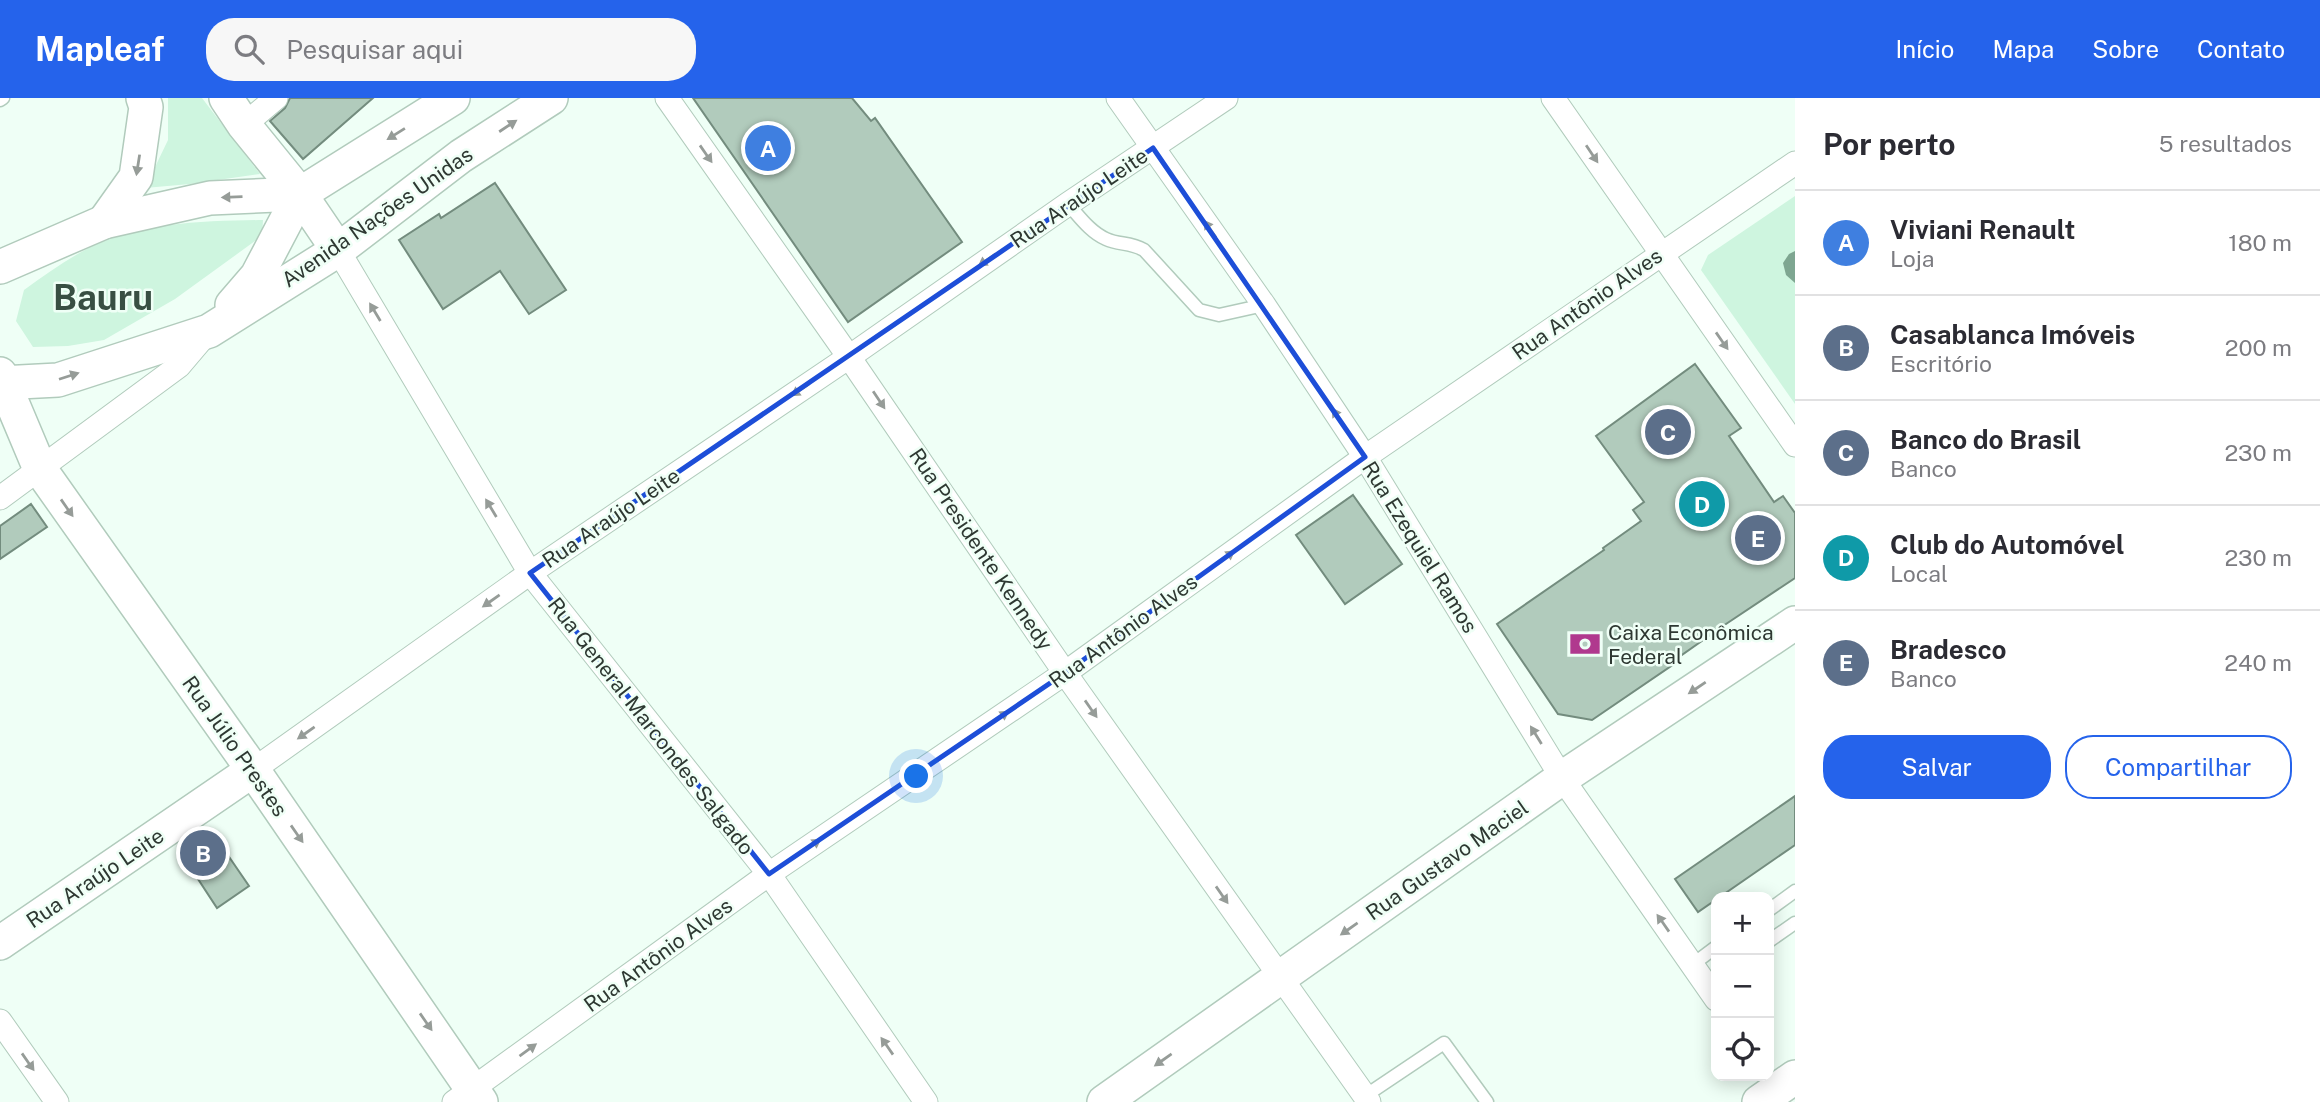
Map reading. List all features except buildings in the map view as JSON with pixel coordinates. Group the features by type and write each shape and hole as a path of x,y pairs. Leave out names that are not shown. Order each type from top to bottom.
{"street":[{"path":"104,222 136,177 146,107 143,98"},
{"path":"235,111 276,98"},
{"path":"0,267 104,222 210,198 300,194 453,98"},
{"name":"Avenida Nações Unidas","path":"1,380 58,380 209,331 338,250 461,156 551,98"},
{"name":"Rua Presidente Kennedy","path":"667,98 849,357 1065,673 1367,1099"},
{"name":"Rua Ezequiel Ramos","path":"1118,98 1264,305 1365,457 1562,778 1692,965 1711,984"},
{"name":"Rua Araújo Leite","path":"0,943 253,770 530,573 1226,98"},
{"path":"1553,98 1795,445"},
{"name":"Rua General Marcondes Salgado","path":"235,111 300,194 338,250 530,573 769,874 926,1102"},
{"name":"Rua Antônio Alves","path":"469,1098 769,874 1065,673 1365,457 1795,163"},
{"path":"0,498 179,366 257,276 300,194"},
{"name":"Rua Júlio Prestes","path":"1,380 40,469 253,770 469,1098"},
{"name":"Rua Gustavo Maciel","path":"1104,1102 1562,778 1795,623"},
{"path":"0,1021 57,1102"}],"lane":[{"path":"1068,204 1093,232 1108,240 1134,244 1144,250 1199,310 1219,315 1264,305"},
{"path":"1774,906 1795,891"},
{"path":"1774,938 1795,923"},
{"path":"1692,965 1711,951"},
{"path":"1367,1099 1444,1043 1487,1102"}],"highlighted area":[{"path":"1153,148 1365,457 1065,673 769,874 530,573"}],"shaded area":[{"path":"168,98 202,98 260,174 145,188 168,140"},
{"path":"1795,196 1795,404 1701,270 1708,255"},
{"path":"263,220 262,236 175,299 104,340 68,346 33,347 16,321 24,290 68,260 104,241 171,225"},
{"path":"1795,251 1795,283 1786,275 1783,263 1789,254"}],"place":[{"name":"Viviani Renault","path":"768,148"},
{"name":"Banco do Brasil","path":"1668,432"},
{"name":"Club do Automóvel","path":"1702,504"},
{"name":"Bradesco","path":"1758,538"},
{"name":"Caixa Econômica Federal","path":"1585,644"},
{"name":"Casablanca Imóveis","path":"203,853"}],"district":[{"name":"Bauru","path":"103,297"}]}
